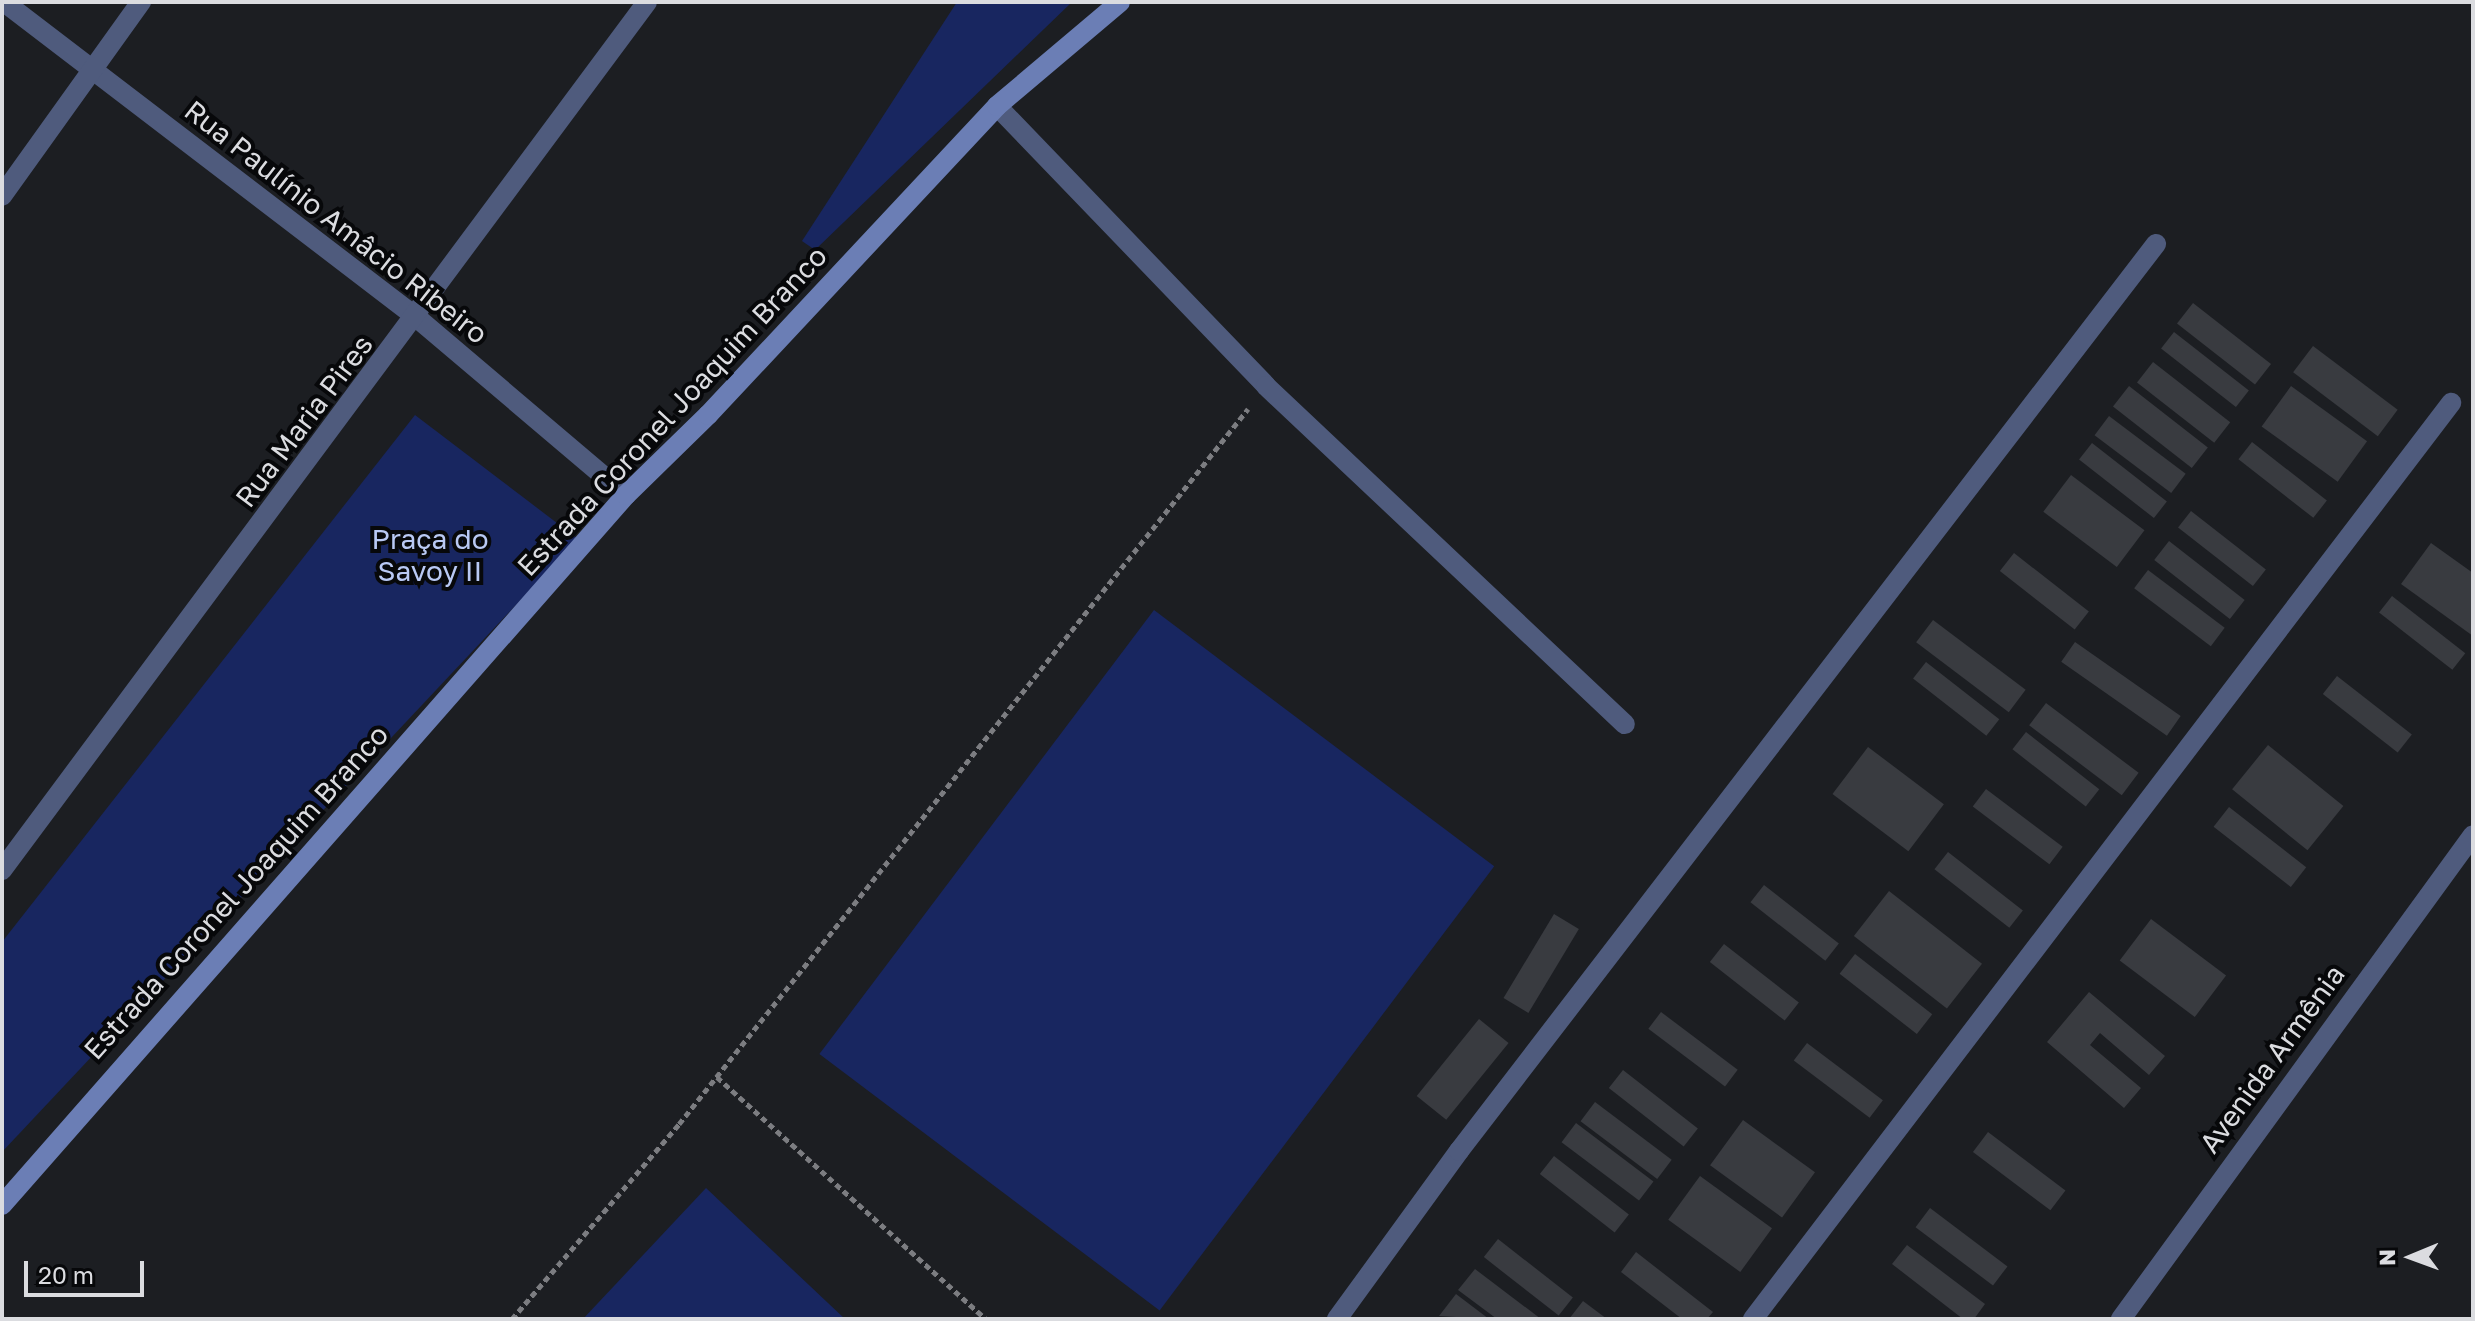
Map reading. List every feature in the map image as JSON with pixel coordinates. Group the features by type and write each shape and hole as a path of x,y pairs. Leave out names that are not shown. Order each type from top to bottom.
{"street":[{"name":"Rua Paulínio Amâcio Ribeiro","path":"4,2 416,317 626,495"},
{"path":"2,196 95,71 141,2"},
{"name":"Rua Maria Pires","path":"2,870 416,317 647,2"},
{"name":"Estrada Coronel Joaquim Branco","path":"2,1205 626,495 708,415 997,106 1120,2"},
{"path":"997,106 1266,386 1625,724"},
{"path":"1337,1319 1469,1139 2156,244"},
{"path":"1753,1319 2451,403"},
{"name":"Avenida Armênia","path":"2121,1319 2473,835"}],"path":[{"path":"512,1319 717,1077 1266,386"},
{"path":"717,1077 986,1319"}],"green space":[{"path":"957,2 1072,2 815,250 802,241"},
{"name":"Praça do Savoy II","path":"415,415 578,539 2,1152 2,942"},
{"path":"1154,610 1494,866 1160,1310 819,1054"},
{"path":"706,1188 845,1319 583,1319"}],"building":[{"path":"2193,303 2271,364 2255,384 2177,323"},
{"path":"2174,332 2249,390 2236,407 2161,349"},
{"path":"2313,346 2398,410 2378,436 2293,372"},
{"path":"2153,362 2230,422 2214,443 2137,382"},
{"path":"2129,386 2208,448 2192,468 2113,406"},
{"path":"2291,386 2367,441 2338,482 2262,426"},
{"path":"2109,416 2186,474 2171,493 2095,435"},
{"path":"2252,442 2327,500 2313,518 2238,459"},
{"path":"2092,443 2167,501 2154,518 2079,460"},
{"path":"2071,475 2144,530 2117,567 2043,512"},
{"path":"2191,511 2266,569 2253,586 2178,528"},
{"path":"2169,541 2245,600 2230,619 2154,560"},
{"path":"2431,543 2473,573 2473,636 2401,584"},
{"path":"2014,553 2089,611 2075,630 2000,571"},
{"path":"2148,570 2225,628 2211,646 2134,588"},
{"path":"2392,596 2465,653 2452,670 2379,613"},
{"path":"1933,620 2026,690 2009,712 1916,642"},
{"path":"2075,642 2181,716 2167,736 2061,662"},
{"path":"1926,662 1999,719 1986,736 1913,679"},
{"path":"2337,676 2412,734 2398,753 2323,694"},
{"path":"2046,703 2139,773 2122,795 2029,725"},
{"path":"2026,732 2099,789 2086,807 2012,749"},
{"path":"2268,745 2343,806 2308,850 2232,789"},
{"path":"1868,747 1944,804 1908,851 1832,794"},
{"path":"1986,789 2063,847 2049,864 1973,807"},
{"path":"2229,807 2306,867 2291,887 2214,827"},
{"path":"1948,852 2023,910 2009,928 1934,869"},
{"path":"1764,885 1839,943 1825,961 1750,902"},
{"path":"1889,891 1982,964 1947,1009 1854,936"},
{"path":"1554,914 1579,929 1528,1013 1504,998"},
{"path":"2151,919 2226,976 2195,1017 2120,961"},
{"path":"1724,944 1799,1002 1785,1021 1710,962"},
{"path":"1855,954 1932,1014 1917,1034 1840,974"},
{"path":"2089,992 2165,1056 2149,1075 2100,1033 2090,1045 2141,1088 2124,1108 2047,1042"},
{"path":"1661,1012 1738,1070 1725,1087 1648,1029"},
{"path":"1479,1019 1509,1043 1446,1120 1417,1096"},
{"path":"1807,1043 1883,1100 1870,1118 1794,1061"},
{"path":"1623,1070 1698,1128 1684,1147 1609,1088"},
{"path":"1595,1102 1672,1160 1657,1179 1581,1121"},
{"path":"1743,1120 1815,1172 1782,1218 1710,1165"},
{"path":"1576,1123 1653,1181 1639,1201 1562,1142"},
{"path":"1988,1132 2065,1190 2050,1210 1973,1152"},
{"path":"1554,1156 1629,1214 1615,1233 1540,1174"},
{"path":"1700,1176 1772,1228 1740,1272 1668,1220"},
{"path":"1930,1208 2007,1266 1993,1286 1916,1227"},
{"path":"1498,1239 1573,1297 1559,1316 1484,1257"},
{"path":"1907,1245 1985,1304 1974,1319 1963,1319 1892,1264"},
{"path":"1636,1252 1713,1312 1707,1319 1682,1319 1621,1272"},
{"path":"1475,1269 1541,1319 1497,1319 1458,1290"},
{"path":"1456,1294 1489,1319 1439,1316"},
{"path":"1583,1301 1607,1319 1569,1319"}]}
